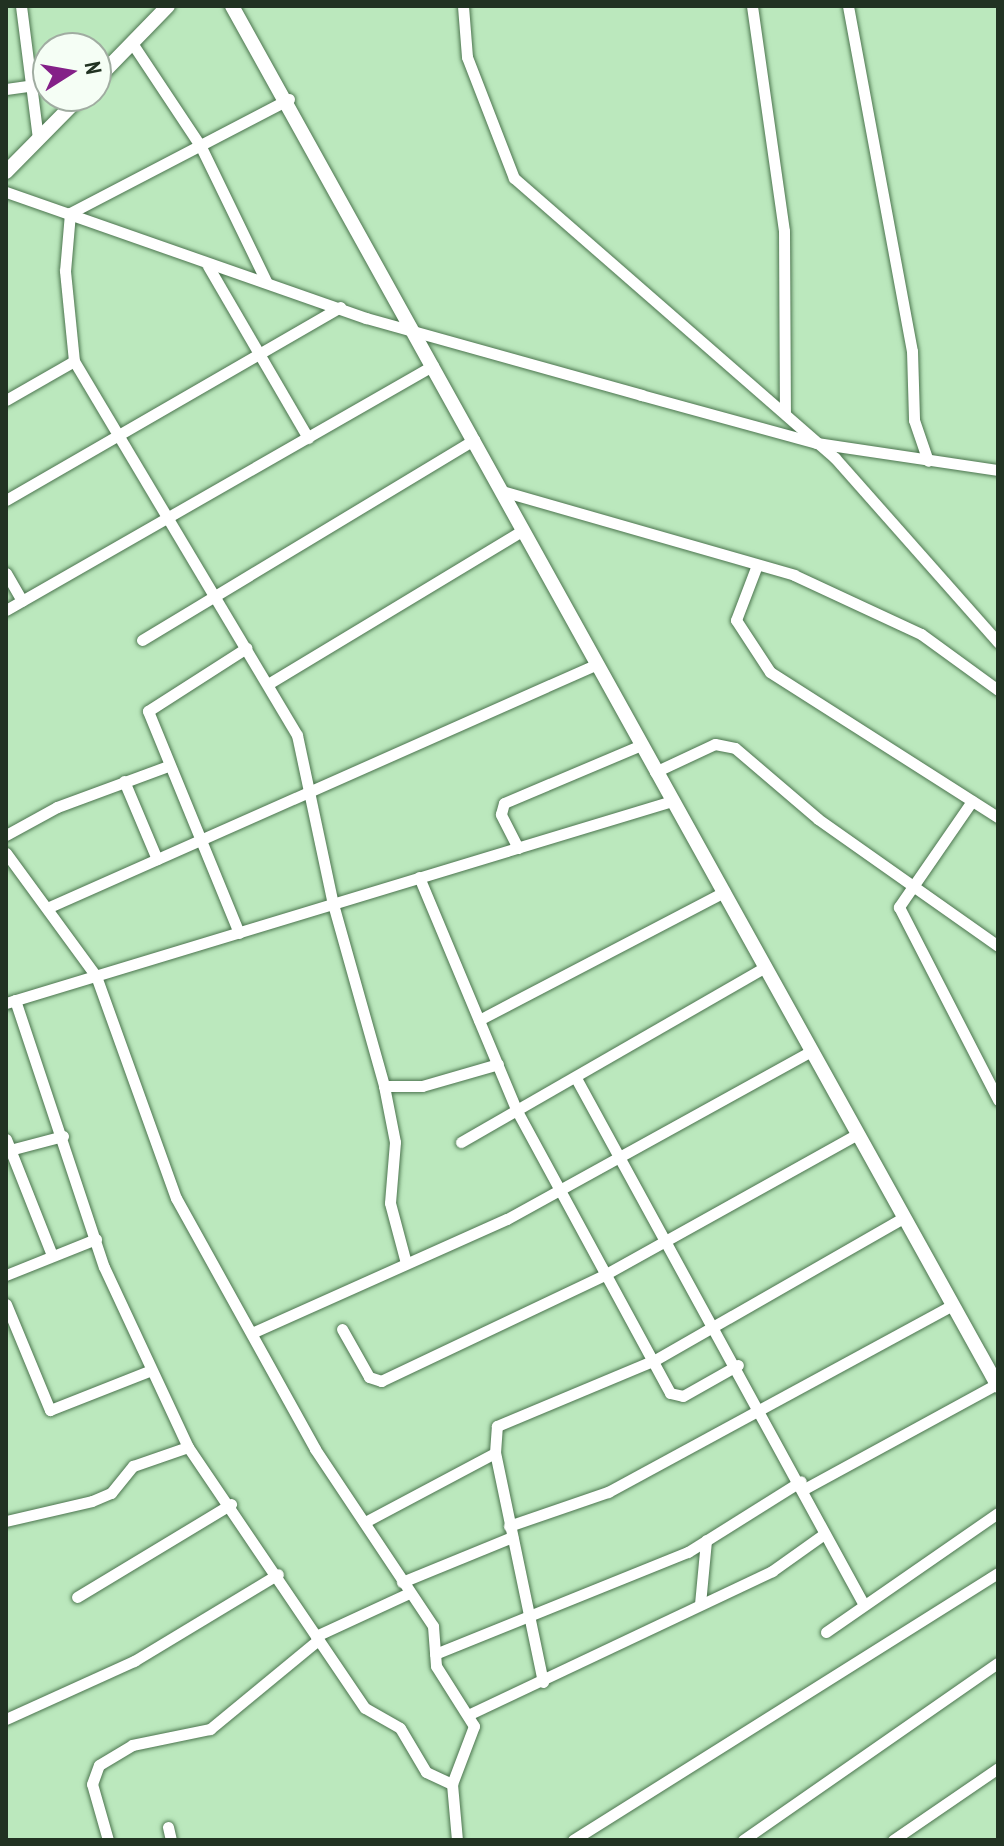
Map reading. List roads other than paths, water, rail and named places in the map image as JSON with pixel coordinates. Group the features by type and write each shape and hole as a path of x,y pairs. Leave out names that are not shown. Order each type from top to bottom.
{"main road":[{"path":"112,64 168,6"},
{"path":"235,7 289,99 655,772 997,1385"},
{"path":"6,172 65,112"}],"street":[{"path":"21,6 32,78"},
{"path":"463,6 467,57 497,149 514,178 785,412 817,443 998,642"},
{"path":"752,6 784,231 785,412"},
{"path":"848,6 912,351 914,420 928,461"},
{"path":"132,43 201,147 266,281"},
{"path":"6,89 32,85"},
{"path":"70,213 289,99"},
{"path":"36,112 38,139"},
{"path":"6,192 208,266 266,281 340,307 817,443 998,470"},
{"path":"70,213 65,271 74,361 297,735 314,794 333,904 384,1086 395,1142 390,1203 406,1263"},
{"path":"208,266 308,438"},
{"path":"6,500 340,307"},
{"path":"6,400 74,361"},
{"path":"6,610 166,515 308,438 433,365"},
{"path":"142,640 474,440"},
{"path":"502,491 757,565 921,634 998,690"},
{"path":"268,684 523,530"},
{"path":"757,565 736,620 770,672 998,817"},
{"path":"6,573 22,601"},
{"path":"239,933 148,711 246,648"},
{"path":"47,908 201,839 314,794 597,664"},
{"path":"655,772 715,744 735,748 818,819 913,883 939,910 998,946"},
{"path":"518,848 499,807 641,745"},
{"path":"6,835 124,781 168,766"},
{"path":"124,781 157,859"},
{"path":"452,1784 426,1772 400,1728 365,1708 231,1504 188,1447 149,1371 96,1239 63,1136 10,1002 672,801"},
{"path":"972,801 899,907 998,1100"},
{"path":"7,856 96,976 176,1198 254,1332 315,1449 433,1626 435,1654 444,1683 472,1713 474,1732 452,1784 457,1840"},
{"path":"419,877 517,1111 559,1192 677,1398 738,1365"},
{"path":"479,1020 722,893"},
{"path":"461,1142 577,1080 764,968"},
{"path":"254,1332 559,1192 810,1052"},
{"path":"384,1086 422,1086 498,1064"},
{"path":"577,1080 670,1238 804,1484 824,1534 864,1605"},
{"path":"342,1329 369,1377 381,1381 606,1274 856,1135"},
{"path":"52,1255 7,1147 63,1136"},
{"path":"543,1682 533,1616 495,1453 501,1422 655,1360 903,1218"},
{"path":"6,1275 96,1239"},
{"path":"6,1304 50,1410 149,1371"},
{"path":"402,1582 608,1492 952,1305"},
{"path":"435,1654 533,1616 706,1540 804,1484 997,1385"},
{"path":"6,1521 92,1501 111,1493 133,1466 188,1447"},
{"path":"365,1522 495,1453"},
{"path":"77,1597 231,1504"},
{"path":"826,1632 998,1513"},
{"path":"472,1713 772,1571 824,1534"},
{"path":"700,1604 706,1540"},
{"path":"573,1840 998,1573"},
{"path":"6,1719 134,1661 278,1574"},
{"path":"108,1840 92,1784 99,1765 132,1745 210,1729 317,1638 409,1593"},
{"path":"743,1840 998,1663"},
{"path":"893,1840 998,1768"},
{"path":"168,1827 171,1840"}]}
